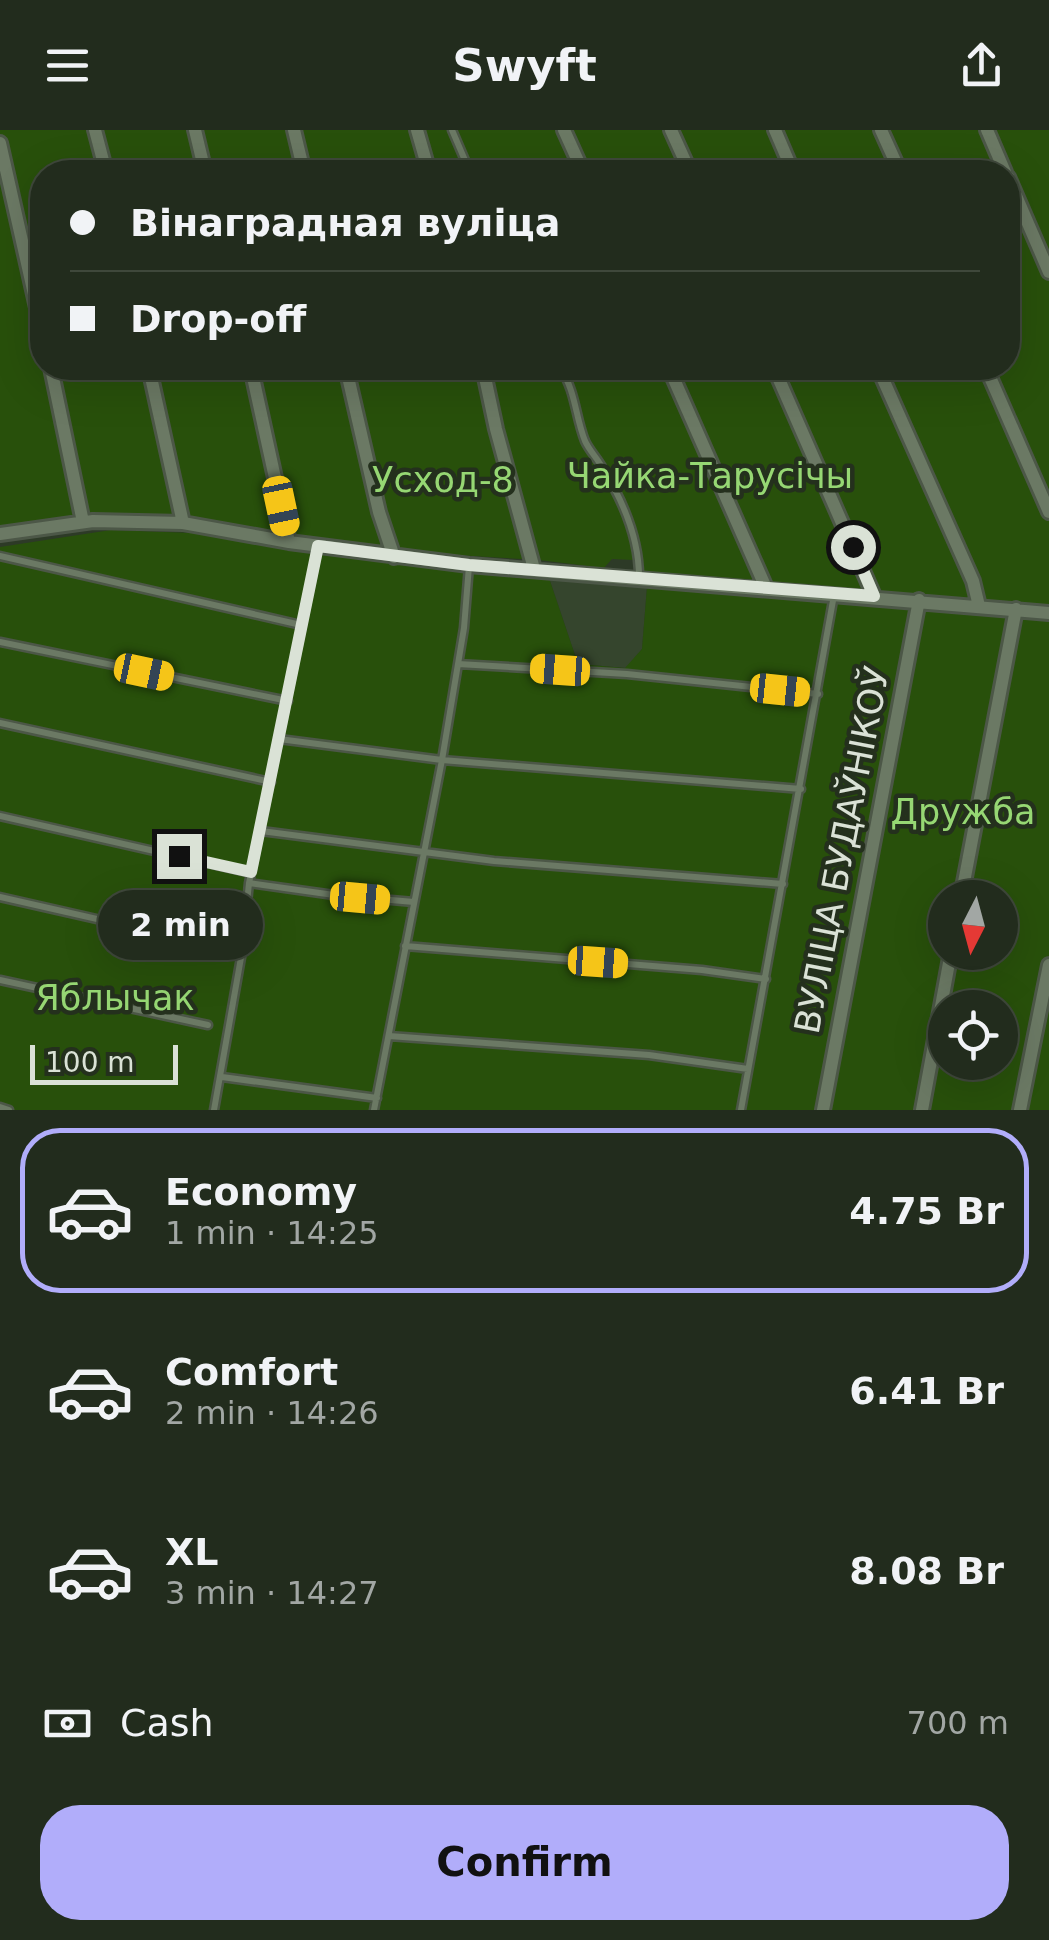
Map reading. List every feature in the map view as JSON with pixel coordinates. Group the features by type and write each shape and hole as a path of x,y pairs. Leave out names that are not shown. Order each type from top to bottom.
{"street":[{"path":"95,130 103,160"},
{"path":"195,130 202,160"},
{"path":"294,130 301,160"},
{"path":"416,130 425,160"},
{"path":"564,130 577,160"},
{"path":"671,130 685,160"},
{"path":"775,130 788,160"},
{"path":"882,130 895,160"},
{"path":"987,130 1000,160"},
{"path":"0,143 30,277"},
{"path":"1020,207 1049,272"},
{"path":"54,380 84,522"},
{"path":"152,380 183,523"},
{"path":"254,380 289,542"},
{"path":"349,380 379,512 394,556"},
{"path":"487,380 534,568"},
{"path":"674,380 766,588"},
{"path":"779,380 874,596"},
{"path":"883,380 973,581 979,606"},
{"path":"991,380 1049,512"},
{"path":"0,534 84,522 183,523 289,542 469,565 1049,613"},
{"name":"ВУЛІЦА БУДАЎНІКОЎ","path":"823,1110 920,600"},
{"path":"964,880 1016,610"},
{"path":"1020,1110 1049,965"},
{"path":"922,1110 948,970"}],"lane":[{"path":"452,130 465,160"},
{"path":"566,380 575,396 586,444 603,468 630,525 639,556 638,578"},
{"path":"214,1110 242,952 251,872 318,546"},
{"path":"0,556 302,625"},
{"path":"374,1110 442,760 469,565"},
{"path":"741,1110 835,594"},
{"path":"0,642 288,702"},
{"path":"458,664 627,674 818,694"},
{"path":"0,723 270,782"},
{"path":"279,738 442,760 801,788"},
{"path":"0,816 251,872"},
{"path":"261,830 494,861 784,884"},
{"path":"249,883 414,902"},
{"path":"0,898 242,952"},
{"path":"406,946 702,970 766,979"},
{"path":"0,980 208,1025"},
{"path":"389,1036 649,1055 748,1069"},
{"path":"222,1076 377,1098"},
{"path":"0,1107 9,1110"}],"shaded area":[{"path":"549,578 647,587 642,649 626,668 578,664"}],"green space":[{"path":"0,130 1049,130 1049,606 645,572 633,560 612,559 604,568 387,551 171,519 0,530"},
{"path":"111,530 218,534 311,553 549,578 578,664 625,668 642,649 647,587 1049,618 1049,1110 0,1110 0,547"}],"route":[{"path":"179,856 251,872 318,546 469,565 874,596 853,547"}],"park label":[{"name":"Чайка-Тарусічы","path":"710,476"},
{"name":"Усход-8","path":"443,480"},
{"name":"Дружба","path":"963,812"},
{"name":"Яблычак","path":"115,998"}]}
